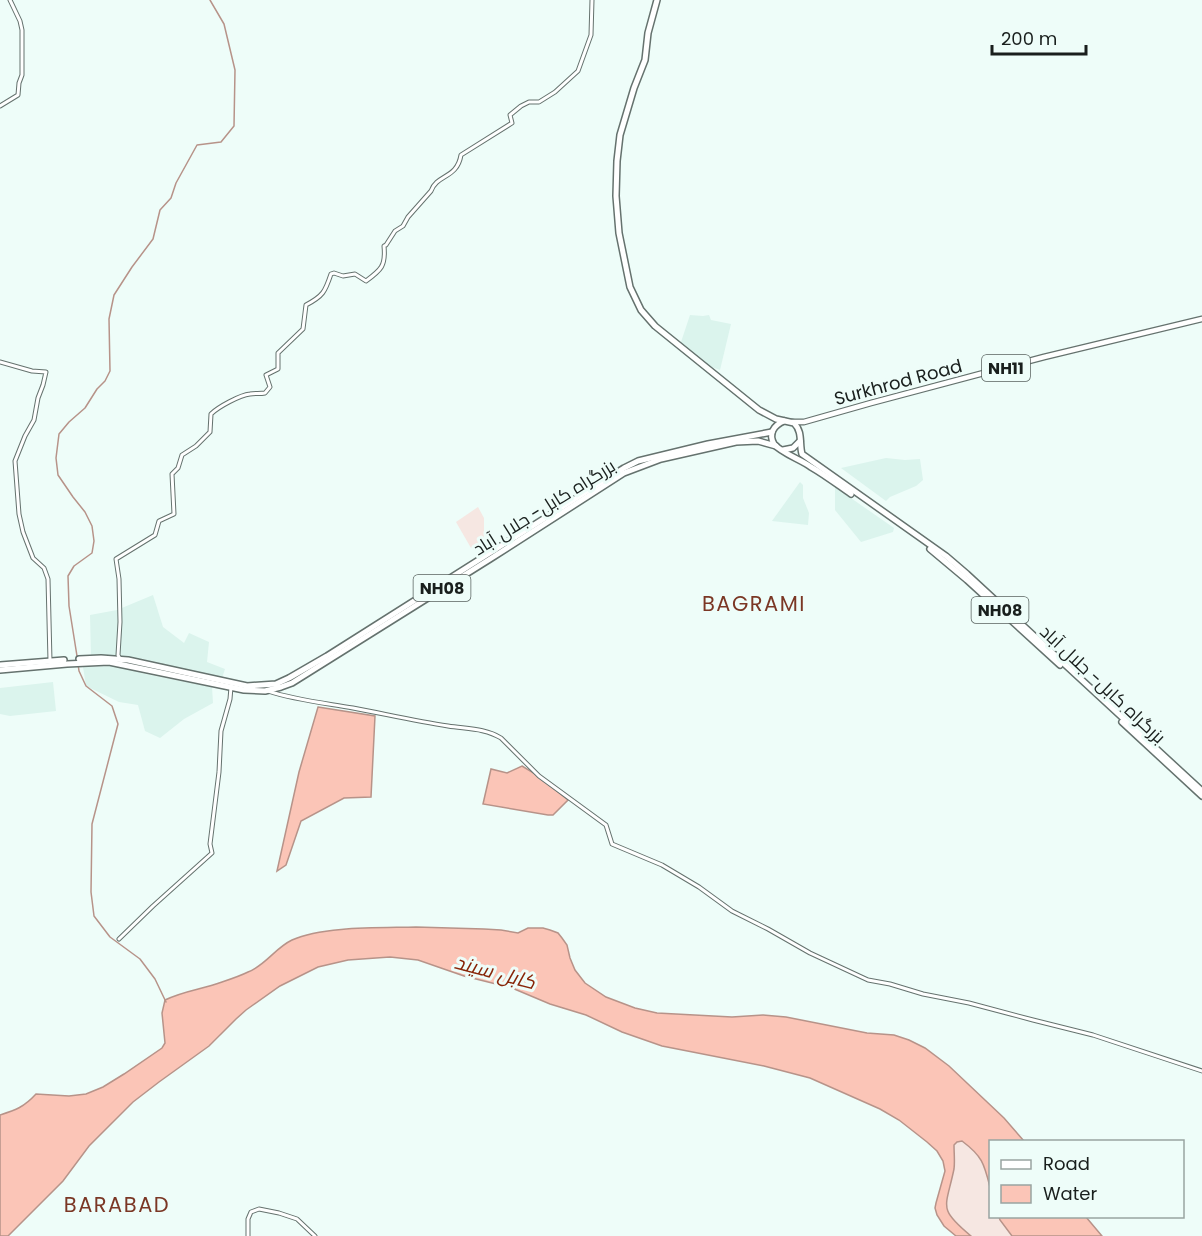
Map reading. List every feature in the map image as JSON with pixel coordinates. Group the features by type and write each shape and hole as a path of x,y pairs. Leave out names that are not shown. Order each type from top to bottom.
{"highway":[{"path":"657,0 648,33 645,60 634,88 618,144 616,214 630,287 641,310 655,326 759,410 768,416 791,422 797,426 801,433 800,441"},
{"path":"768,416 772,439 777,447"},
{"name":"بزرگراه کابل- جلال آباد","path":"120,662 244,690 265,691 281,687 292,683 312,667 624,473 648,463 772,431 776,425 784,421"},
{"name":"بزرگراه کابل- جلال آباد","path":"708,446 748,440 764,442 789,450 800,441"},
{"name":"بزرگراه کابل- جلال آباد","path":"800,441 802,454 813,463 967,573 1202,791"},
{"name":"بزرگراه کابل- جلال آباد","path":"777,447 811,466 927,546 1004,613 1202,796"},
{"name":"بزرگراه کابل- جلال آباد","path":"0,670 101,660 247,686 276,684 312,667"},
{"name":"بزرگراه کابل- جلال آباد","path":"0,665 51,664"}],"main road":[{"name":"Surkhrod Road","path":"791,422 804,422 1044,357 1202,319"},
{"path":"801,433 811,420"}],"street":[{"path":"0,106 18,95 22,75 21,26 10,0"},
{"path":"120,662 118,655 119,579 116,559 155,535 159,521 174,514 172,474 178,468 182,455 196,446 210,432 211,414 248,394 265,393 270,387 266,375 278,369 278,353 303,329 306,305 325,292 331,274 343,276 355,274 366,281 380,270 384,264 384,246 395,231 403,226 432,186 458,168 461,155 512,123 510,115 521,106 530,102 539,102 555,92 578,71 591,35 592,0"},
{"path":"0,362 32,371 46,372 34,420 16,455 15,463 19,514 23,532 33,558 44,568 48,579 51,664"},
{"path":"119,939 212,853 210,844 219,772 221,730 231,687"},
{"path":"281,687 281,695"},
{"path":"265,691 449,726 484,730 499,736 539,776 606,825 612,844 662,865 699,887 732,911 868,980 1093,1035 1202,1071"},
{"path":"248,1236 248,1219 251,1212 259,1209 297,1220 315,1236"}],"shaded area":[{"path":"690,315 709,315 711,320 731,324 720,370 694,357 681,342"},
{"path":"886,458 920,459 923,480 886,501 841,468"},
{"path":"800,482 803,485 803,498 809,513 808,525 772,521"},
{"path":"835,487 894,528 893,532 861,542 835,510"},
{"path":"478,507 484,518 484,541 471,548 456,522"},
{"path":"153,595 163,627 184,643 189,633 209,642 207,662 225,669 222,678 91,657 90,615 117,610"},
{"path":"118,666 145,674 212,687 213,703 184,719 160,738 145,731 138,705 119,702 86,686 83,667"},
{"path":"53,682 56,711 10,716 0,714 0,688"},
{"path":"962,1141 972,1149 984,1165 989,1183 989,1218 1000,1218 1012,1236 971,1236 952,1219 947,1211 945,1200 954,1166 954,1145"}],"water":[{"path":"318,707 375,716 371,797 344,798 301,821 286,865 277,871 299,772"},
{"path":"522,766 568,800 553,815 483,804 491,769 507,773"},
{"name":"کابل سيند","path":"416,927 501,930 518,933 528,928 543,928 558,933 567,945 575,970 585,983 606,997 635,1008 657,1013 786,1017 867,1033 894,1035 925,1048 949,1066 1004,1118 1023,1140 989,1140 989,1184 984,1166 974,1151 962,1141 954,1145 954,1169 947,1207 953,1219 971,1236 956,1236 944,1226 935,1208 945,1171 943,1161 937,1151 927,1142 899,1120 880,1109 810,1078 764,1066 662,1046 512,988 464,976 418,960 390,957 348,960 318,967 280,986 246,1010 209,1046 133,1102 89,1146 63,1181 8,1236 0,1236 0,1115 20,1108 36,1094 69,1096 86,1094 103,1087 162,1048 165,1043 162,1013 165,1000 254,969 280,947 305,935 370,928"},
{"path":"999,1218 1087,1218 1102,1236 1012,1236"}],"waterway":[{"path":"77,656 69,606 68,576 74,566 92,553 94,541 92,526 85,512 58,475 56,458 59,434 85,408 110,371 109,319 114,295 153,239 160,210 171,198 176,183 197,145 221,142 234,126 235,70 224,24 210,0"},
{"path":"78,664 86,686 112,706 118,724 92,824 91,892 94,916 110,937 140,959 155,979 166,1002"}],"district":[{"name":"BAGRAMI","path":"754,603"},
{"name":"BARABAD","path":"117,1204"}]}
